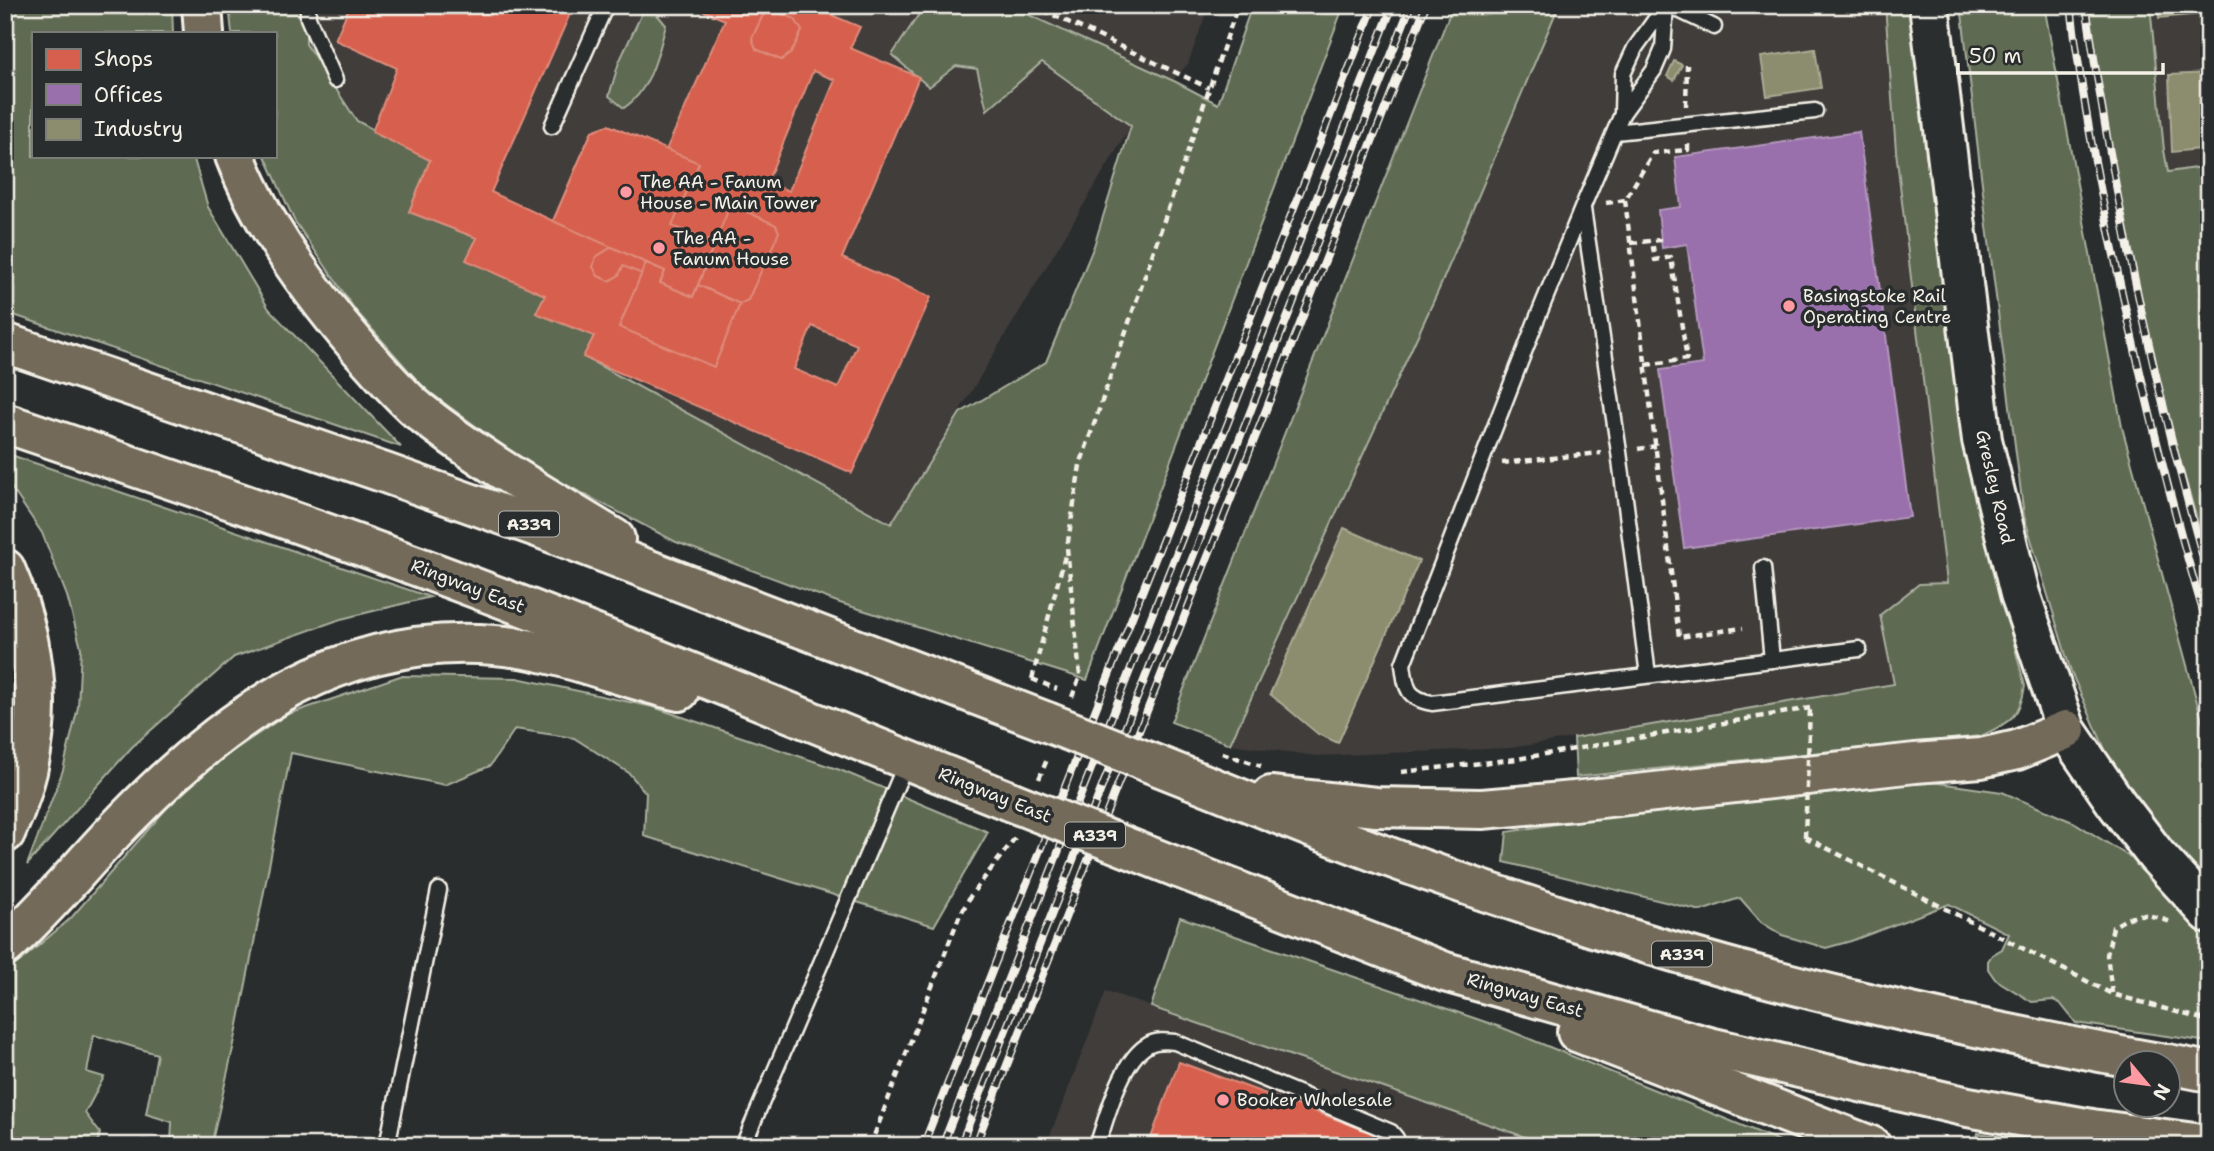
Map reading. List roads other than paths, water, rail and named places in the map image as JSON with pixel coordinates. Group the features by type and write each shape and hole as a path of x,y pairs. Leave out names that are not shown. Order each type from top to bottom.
{"highway":[{"path":"202,5 204,32"},
{"path":"236,158 262,212 315,293 386,378 416,408 457,440 702,592"},
{"name":"A339","path":"5,343 537,527 1046,722 1209,773 1400,861 1563,918 1741,971 1906,1013 2112,1053"},
{"name":"Ringway East","path":"5,423 235,501 476,588 907,760 1014,819 1178,868 1445,972 1672,1037 1840,1079 2055,1123 2209,1145"},
{"path":"5,569 24,620 31,649 36,714 23,788 5,833"},
{"path":"5,946 127,817 224,728 289,688 323,672 361,659 427,646 459,643 519,648 584,662 662,687 801,718"},
{"path":"1209,773 1365,806 1482,809 1981,758 2017,750 2066,730"},
{"path":"1445,972 1593,1040 1871,1146"},
{"name":"A339","path":"2182,1067 2209,1072"}],"street":[{"name":"Gresley Road","path":"1929,5 1982,440 2020,594 2066,730 2156,855 2193,919"}],"lane":[{"path":"308,5 309,18 335,80"},
{"path":"552,126 606,5"},
{"path":"1666,5 1714,27"},
{"path":"1666,5 1663,49 1654,70 1622,114 1535,321 1403,664 1406,688 1418,700 1432,703 1858,649"},
{"path":"1622,114 1623,74 1635,48 1666,5"},
{"path":"1615,132 1815,111"},
{"path":"1583,206 1648,676"},
{"path":"1763,568 1772,660"},
{"path":"743,1146 907,760"},
{"path":"387,1146 439,890"},
{"path":"1097,1146 1124,1074 1149,1044 1162,1040 1174,1042 1391,1132 1396,1138 1395,1146"}],"railway":[{"path":"923,1146 1374,5"},
{"path":"942,1146 1393,5"},
{"path":"960,1146 1411,5"},
{"path":"975,1146 1426,5"},
{"path":"2071,5 2093,152 2123,297 2163,465 2209,631"},
{"path":"2086,5 2109,150 2138,294 2171,437 2209,579"}],"place":[{"name":"The AA - Fanum House - Main Tower","path":"626,192"},
{"name":"The AA - Fanum House","path":"659,248"},
{"name":"Basingstoke Rail Operating Centre","path":"1789,306"},
{"name":"Booker Wholesale","path":"1223,1100"}]}
